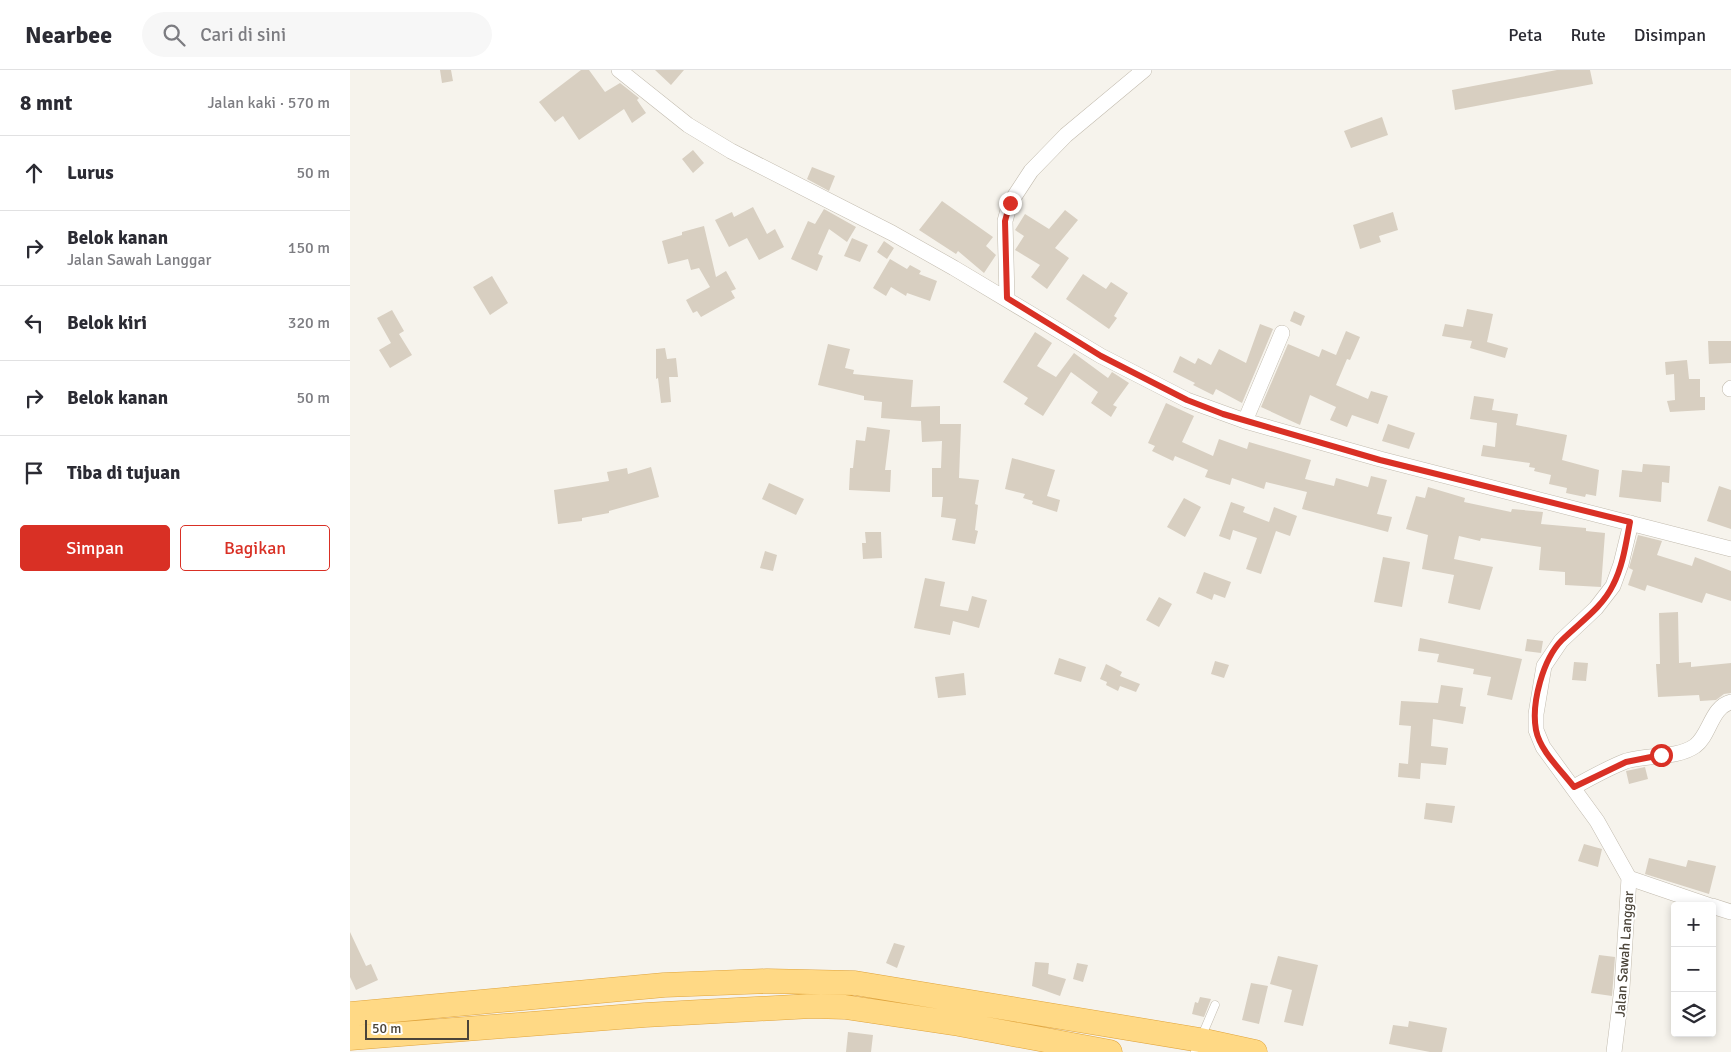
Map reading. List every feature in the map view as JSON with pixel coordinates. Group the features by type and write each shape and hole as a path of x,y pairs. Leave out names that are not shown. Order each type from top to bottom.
{"highway":[{"path":"350,1014 664,985 767,981 856,983 1063,1019 1197,1046 1255,1052"},
{"path":"350,1038 645,1015 845,1006 959,1024 1110,1052"}],"street":[{"path":"619,70 688,125 731,151 883,229 1007,298 1101,356 1187,400 1245,421 1380,460 1731,549"},
{"path":"1007,298 1005,221 1010,203 1031,171 1066,135 1144,70"},
{"path":"1245,421 1282,333"},
{"name":"Jalan Sawah Langgar","path":"1614,1052 1622,988 1629,878 1597,820 1544,747 1536,730 1536,714 1543,674 1553,651 1596,608 1613,586 1621,564 1630,522"},
{"path":"1574,787 1626,762 1681,752 1695,746 1705,735 1718,711 1731,702"},
{"path":"1629,878 1700,902"},
{"path":"1716,907 1731,912"}],"lane":[{"path":"1197,1046 1215,1005"}],"building":[{"path":"440,70 451,70 453,81 442,83"},
{"path":"581,70 589,70 605,92 620,83 639,98 637,100 646,113 632,123 624,109 579,140 563,116 555,122 539,102"},
{"path":"655,70 684,70 671,85"},
{"path":"1557,70 1590,70 1593,84 1455,110 1452,90"},
{"path":"1382,117 1388,135 1351,148 1344,131"},
{"path":"693,150 704,163 693,173 682,159"},
{"path":"812,167 835,176 829,191 807,179"},
{"path":"942,201 993,237 986,246 996,255 984,273 958,251 956,254 919,230"},
{"path":"753,207 767,234 775,229 784,247 759,260 747,238 729,247 715,220 732,212 734,217"},
{"path":"824,209 856,227 847,242 829,229 818,254 823,256 817,271 791,259 808,221 815,224"},
{"path":"1065,210 1078,220 1055,248 1069,258 1047,289 1031,277 1040,265 1015,250 1024,236 1015,230 1025,214 1049,229"},
{"path":"1393,212 1398,230 1379,236 1381,242 1360,249 1353,225"},
{"path":"704,226 716,277 726,271 736,289 731,291 735,298 701,317 697,311 693,313 686,300 710,287 699,268 691,270 688,259 668,264 662,241 682,235 682,232"},
{"path":"852,238 868,245 860,262 844,256"},
{"path":"884,241 894,248 887,259 877,252"},
{"path":"890,259 907,269 910,265 921,271 919,274 937,281 930,301 907,293 906,296 891,287 886,296 873,288"},
{"path":"1083,274 1106,289 1111,282 1128,293 1114,316 1117,318 1109,329 1066,299"},
{"path":"492,276 508,303 490,315 473,287"},
{"path":"1467,309 1493,314 1487,342 1508,348 1505,358 1470,348 1472,341 1442,336 1445,324 1463,327"},
{"path":"392,310 404,331 399,334 412,355 390,368 379,350 391,343 377,318"},
{"path":"1294,311 1305,316 1301,326 1290,321"},
{"path":"1260,324 1273,329 1242,403 1216,389 1213,395 1173,372 1180,356 1195,364 1198,358 1211,365 1219,349 1246,363"},
{"path":"1346,331 1360,337 1350,360 1347,359 1336,385 1368,399 1371,391 1388,396 1378,424 1352,415 1347,427 1330,420 1336,407 1310,395 1300,425 1261,407 1288,344 1319,357 1322,349 1336,355"},
{"path":"1035,332 1052,343 1037,366 1056,377 1074,353 1108,378 1112,372 1129,383 1113,405 1117,407 1111,417 1091,403 1098,392 1071,372 1043,416 1024,404 1028,398 1003,382"},
{"path":"1708,341 1731,341 1731,363 1709,364"},
{"path":"828,344 850,349 845,368 854,370 853,374 913,380 911,407 940,406 940,424 961,424 959,478 979,480 975,504 978,505 975,530 978,531 975,544 952,540 956,519 941,517 943,497 932,497 932,468 941,468 942,441 922,442 921,421 881,418 882,402 864,400 864,396 818,385"},
{"path":"665,348 667,359 676,358 678,377 669,377 671,402 661,403 658,378 656,379 656,349"},
{"path":"1687,360 1689,379 1700,379 1700,397 1705,397 1705,410 1670,412 1667,401 1675,400 1674,374 1666,375 1665,362"},
{"path":"1474,396 1494,399 1492,410 1518,414 1516,425 1567,435 1562,460 1599,470 1596,496 1586,494 1585,497 1566,493 1567,488 1549,484 1551,475 1534,471 1535,468 1529,467 1530,463 1481,456 1483,445 1495,447 1497,423 1470,419"},
{"path":"1166,403 1194,416 1182,442 1213,456 1219,439 1247,449 1249,442 1311,460 1305,479 1334,486 1336,478 1368,487 1371,476 1387,480 1377,514 1392,517 1388,532 1302,509 1307,492 1266,482 1264,489 1232,478 1230,485 1205,477 1208,470 1175,456 1173,461 1152,451 1155,446 1148,443"},
{"path":"1388,424 1415,433 1409,449 1382,441"},
{"path":"867,427 890,430 885,470 891,470 890,492 849,490 850,468 853,468 856,440 865,441"},
{"path":"1012,458 1055,470 1047,496 1060,500 1057,512 1032,504 1033,501 1023,498 1025,494 1005,489"},
{"path":"1643,464 1670,466 1669,483 1662,482 1661,502 1619,497 1622,470 1642,472"},
{"path":"651,467 659,497 609,511 609,513 582,518 582,521 558,524 554,490 609,481 607,472 627,468 628,474"},
{"path":"769,483 804,499 796,515 762,499"},
{"path":"1719,486 1731,490 1731,529 1707,521"},
{"path":"1428,487 1465,498 1464,502 1511,512 1512,509 1543,512 1541,524 1586,528 1586,531 1605,533 1601,587 1565,585 1565,572 1539,570 1541,547 1481,538 1480,541 1459,536 1454,559 1493,567 1480,610 1448,603 1454,575 1422,569 1428,535 1406,529 1416,496 1425,498"},
{"path":"1184,498 1201,507 1185,537 1167,527"},
{"path":"1231,502 1245,507 1243,512 1269,522 1274,507 1297,516 1290,536 1276,531 1261,574 1246,569 1257,538 1233,530 1230,540 1219,536"},
{"path":"865,532 881,532 882,558 863,559 862,543 866,543"},
{"path":"1638,535 1662,541 1657,555 1692,566 1695,557 1731,571 1731,601 1706,593 1702,603 1647,585 1645,591 1628,585 1633,570 1629,568"},
{"path":"765,551 777,555 773,571 760,568"},
{"path":"1383,557 1410,562 1402,607 1374,602"},
{"path":"1204,572 1231,582 1225,598 1214,594 1212,600 1196,593"},
{"path":"925,578 945,582 940,606 968,611 972,596 987,600 979,628 953,621 950,635 914,628"},
{"path":"1159,597 1172,604 1159,627 1146,620"},
{"path":"1678,612 1679,663 1691,662 1691,667 1731,663 1731,693 1724,694 1716,700 1700,701 1699,695 1658,697 1656,664 1660,664 1659,613"},
{"path":"1420,638 1522,659 1512,700 1487,695 1491,677 1473,674 1474,669 1437,662 1439,654 1418,651"},
{"path":"1527,639 1543,641 1541,653 1525,651"},
{"path":"1059,658 1086,667 1081,682 1054,674"},
{"path":"1215,661 1229,665 1224,678 1211,674"},
{"path":"1574,662 1588,663 1586,681 1572,680"},
{"path":"1106,664 1122,672 1120,676 1140,684 1136,692 1120,686 1118,691 1106,685 1107,682 1100,679"},
{"path":"964,673 966,695 938,698 935,677"},
{"path":"1441,685 1463,688 1460,706 1466,707 1463,724 1433,719 1431,746 1448,748 1446,765 1421,763 1420,779 1398,777 1399,763 1408,764 1411,726 1399,725 1401,701 1438,703"},
{"path":"1645,767 1648,779 1629,784 1626,771"},
{"path":"1426,803 1455,806 1452,823 1424,819"},
{"path":"1584,844 1602,849 1598,867 1578,861"},
{"path":"1649,858 1686,867 1688,860 1716,866 1709,894 1645,874"},
{"path":"350,932 366,966 371,964 378,980 356,990 350,977"},
{"path":"894,943 905,946 897,968 886,963"},
{"path":"1599,955 1615,957 1612,996 1591,993"},
{"path":"1278,956 1318,965 1303,1026 1284,1022 1292,990 1270,984"},
{"path":"1035,962 1049,963 1048,974 1066,979 1060,996 1032,986"},
{"path":"1077,963 1088,965 1083,982 1073,979"},
{"path":"1251,983 1268,986 1259,1024 1242,1020"},
{"path":"1200,997 1211,999 1204,1017 1192,1014 1195,1002 1198,1003"},
{"path":"1409,1021 1447,1028 1442,1052 1430,1052 1389,1044 1393,1025 1408,1027"},
{"path":"848,1032 873,1035 871,1052 846,1052"}],"route":[{"path":"1010,203 1005,221 1007,298 1101,356 1187,400 1245,421 1380,460 1630,522 1621,564 1613,586 1596,608 1561,641 1544,666 1536,714 1536,730 1544,747 1574,787 1587,779 1626,762 1661,755"}]}
